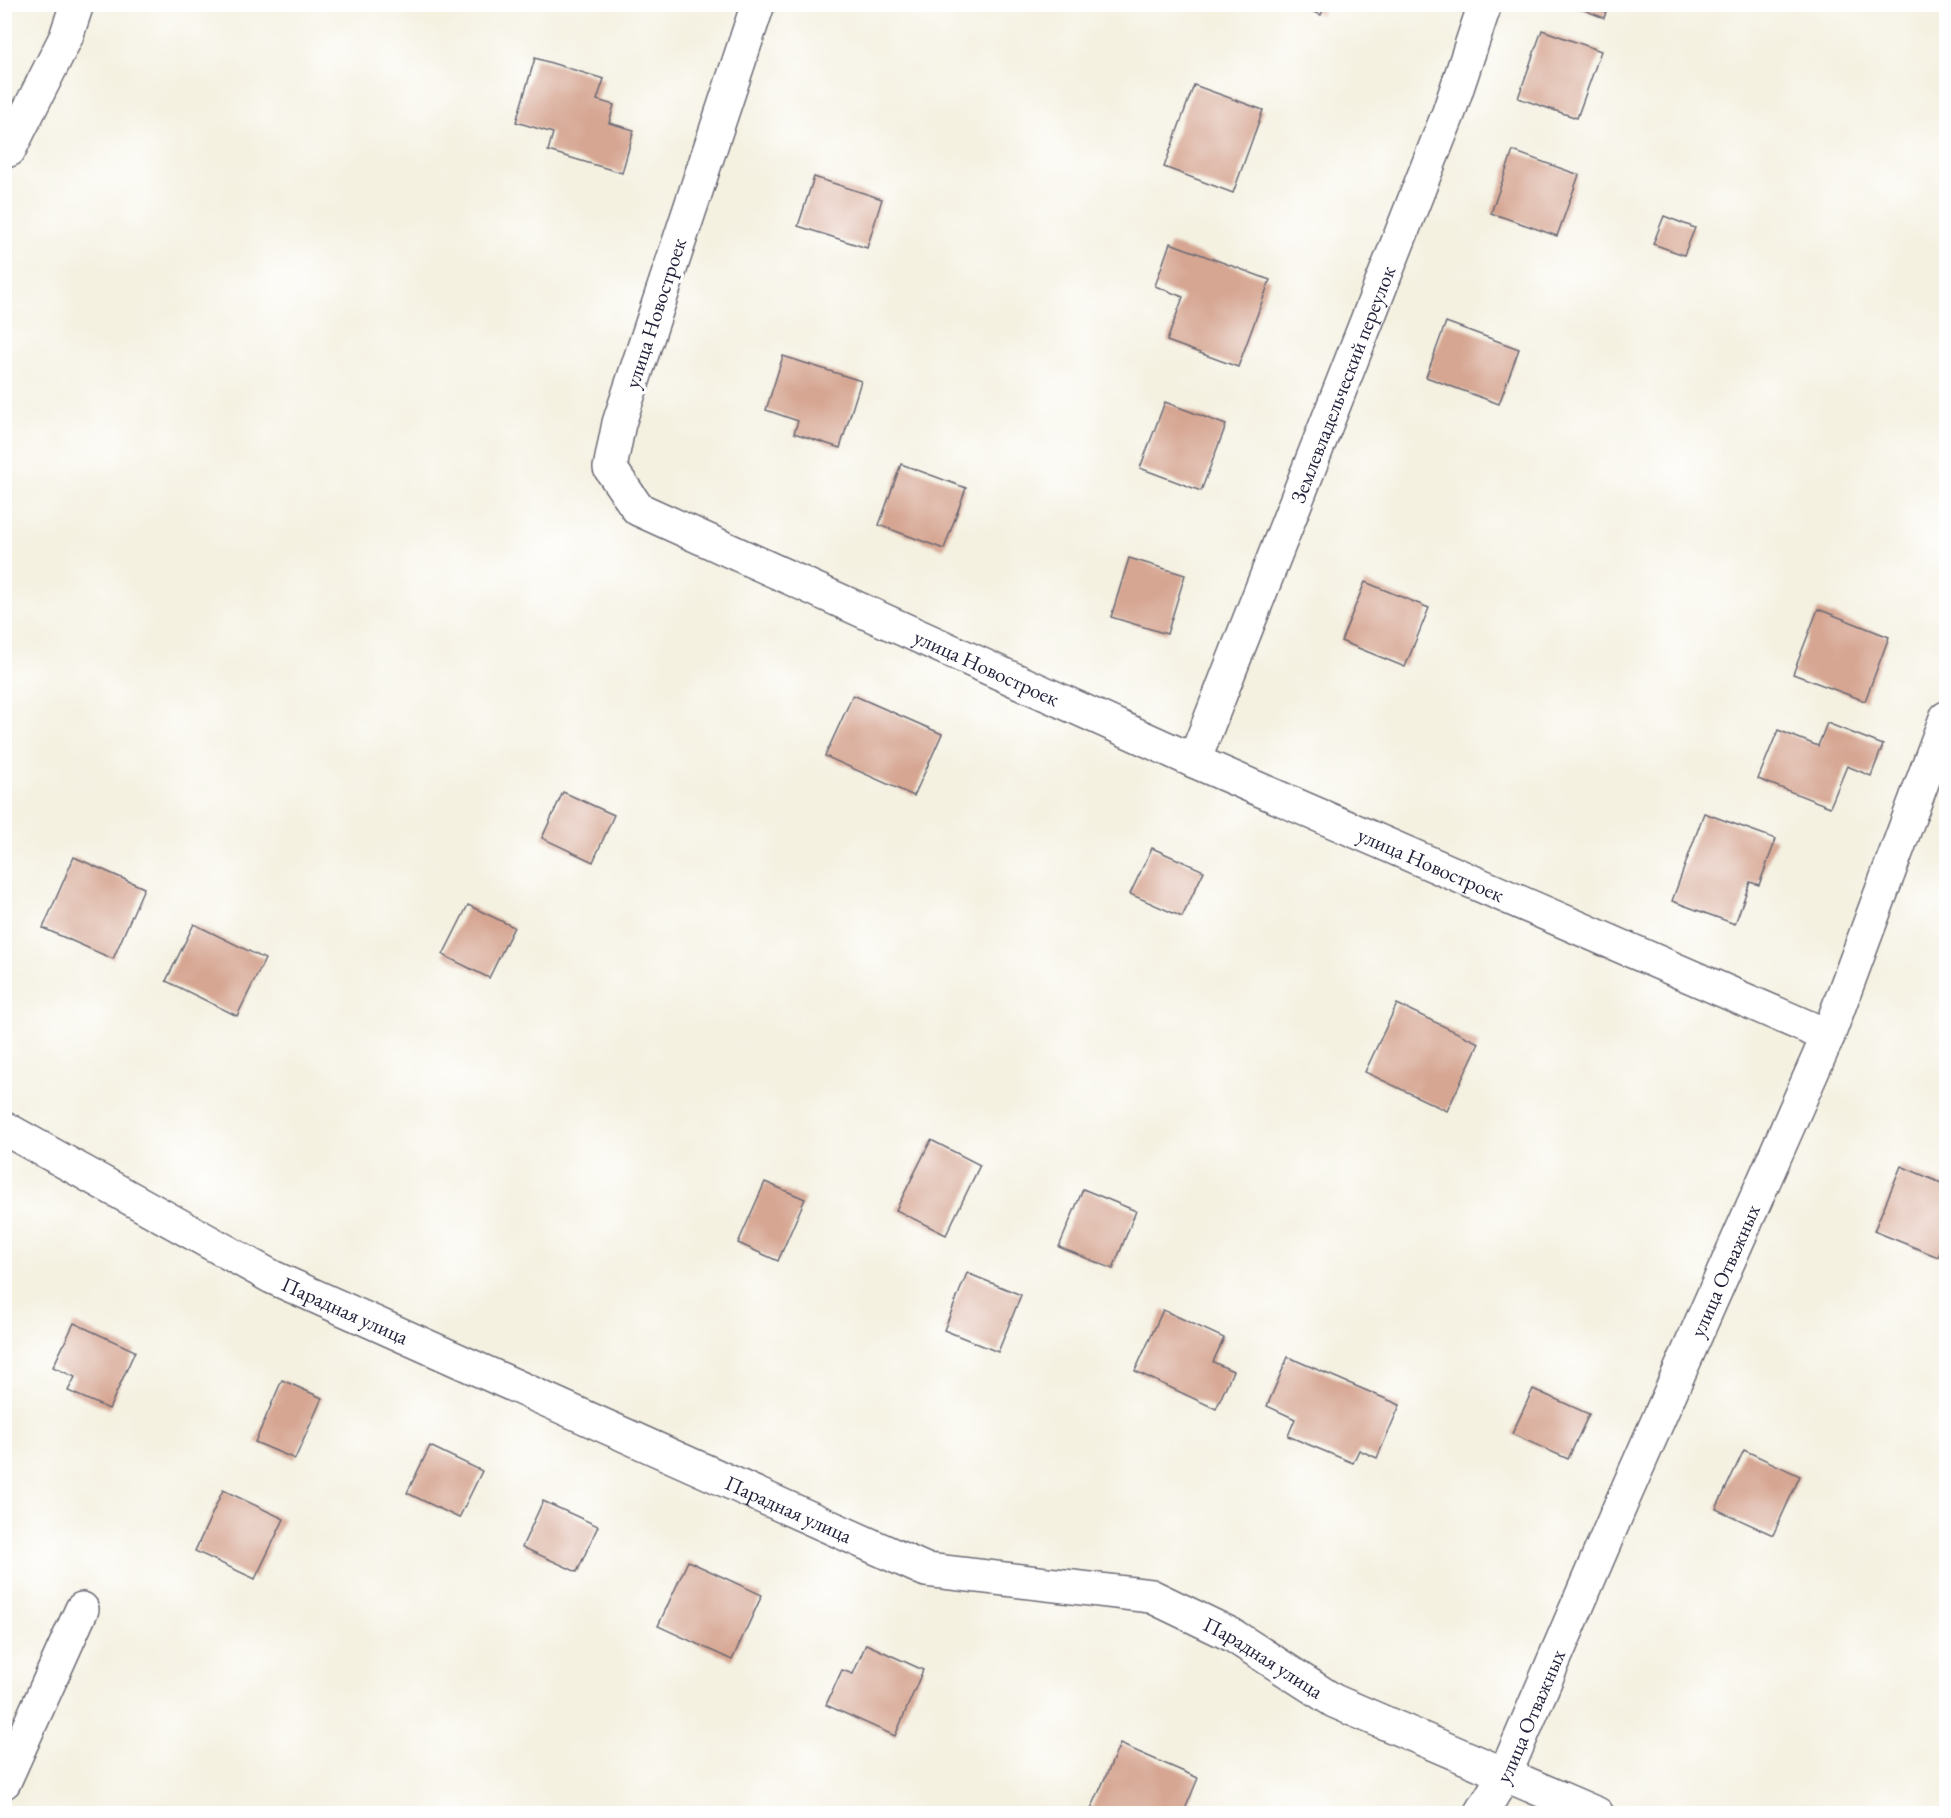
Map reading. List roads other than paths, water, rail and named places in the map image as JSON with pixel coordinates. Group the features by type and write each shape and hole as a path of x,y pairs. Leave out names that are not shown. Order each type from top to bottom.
{"street":[{"path":"4,151 9,150 66,37 77,4"},
{"name":"улица Новостроек","path":"758,4 619,423 610,468 638,509 1194,761 1828,1036"},
{"name":"Землевладельческий переулок","path":"1194,761 1449,112 1485,4"},
{"name":"улица Отважных","path":"1481,1814 1506,1772 1621,1504 1828,1036 1947,718"},
{"name":"Парадная улица","path":"4,1128 272,1277 926,1569 1151,1596 1232,1635 1334,1701 1506,1772 1597,1814"},
{"path":"4,1782 82,1609"}]}
